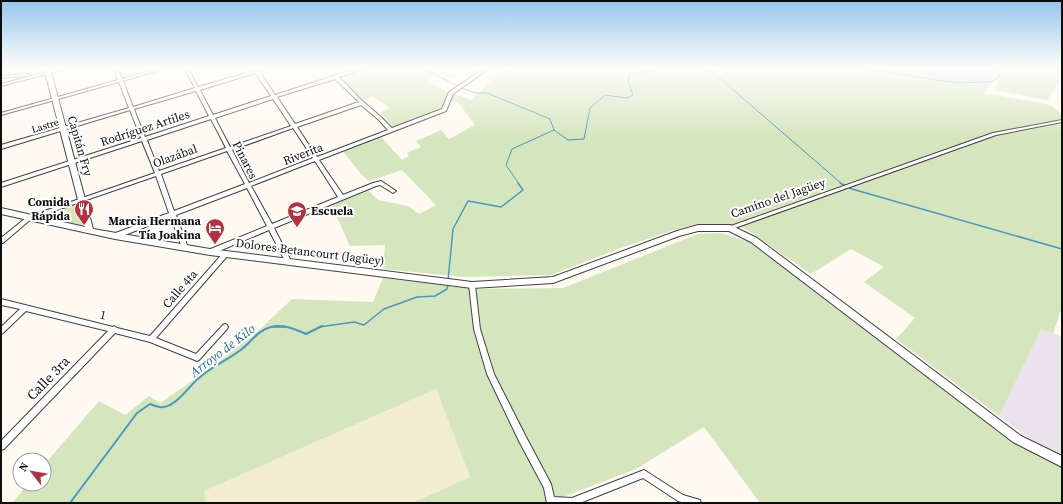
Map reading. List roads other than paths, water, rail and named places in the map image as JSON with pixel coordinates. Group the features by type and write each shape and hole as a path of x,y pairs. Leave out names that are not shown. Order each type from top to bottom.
{"street":[{"name":"Capitán Fry","path":"53,92 90,231"},
{"path":"1,114 82,92"},
{"path":"124,92 158,174 185,248"},
{"name":"Lastre","path":"1,147 189,92"},
{"name":"Pinares","path":"198,92 288,261"},
{"name":"Lastre","path":"270,92 273,97"},
{"name":"Rodríguez Artiles","path":"1,185 290,92"},
{"path":"350,92 361,103 376,113 391,131"},
{"name":"Riverita","path":"115,236 444,110 451,93 453,92"},
{"path":"273,97 341,197"},
{"name":"Olazábal","path":"1,241 29,218 361,103"},
{"name":"Camino del Jagüey","path":"448,282 472,285 553,280 677,234 698,228 730,228 995,134 1062,121"},
{"path":"210,252 375,184 381,183 393,191"},
{"name":"Dolores Betancourt (Jagüey)","path":"1,211 115,236 210,252 448,282"},
{"path":"730,228 754,240 1017,439 1062,462"},
{"name":"Calle 4ta","path":"151,339 226,254"},
{"path":"472,285 477,329 491,374 516,427 548,487 551,502 573,503 644,474 681,498 697,503"},
{"name":"1","path":"1,302 151,339 197,358 225,327"},
{"path":"1,331 25,308"},
{"name":"Calle 3ra","path":"1,446 114,329"}],"waterway":[{"path":"471,92 487,93 550,119 554,130"},
{"name":"Arroyo de Kilo","path":"554,130 568,140 584,139 590,108 605,95 627,98 633,95 632,92"},
{"path":"735,92 842,184"},
{"name":"Arroyo de Kilo","path":"519,184 506,165 512,149 554,130"},
{"name":"Arroyo de Kilo","path":"448,281 453,229 468,201 501,207 523,190 518,183"},
{"path":"842,184 852,189 1062,249"},
{"name":"Arroyo de Kilo","path":"320,327 354,322 364,325 384,309 417,297 435,296 447,289 448,285"},
{"name":"Arroyo de Kilo","path":"70,503 137,413 150,404 162,407 174,402 182,396 195,381 215,366 237,353 258,333 275,326 284,327"},
{"name":"Arroyo de Kilo","path":"273,327 284,327"},
{"name":"Arroyo de Kilo","path":"284,327 306,334 320,327"}],"place":[{"name":"Comida Rápida","path":"84,226"},
{"name":"Escuela","path":"297,228"},
{"name":"Marcia Hermana Tía Joakina","path":"215,245"}]}
